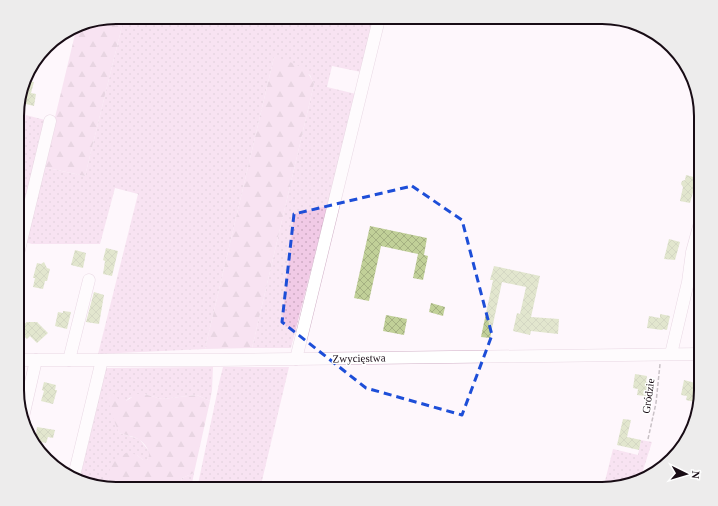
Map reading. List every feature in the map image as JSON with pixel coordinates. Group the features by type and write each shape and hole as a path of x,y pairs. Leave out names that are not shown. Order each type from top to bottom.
{"street":[{"path":"296,359 378,24"},
{"path":"24,229 50,121"},
{"path":"666,354 688,282 694,245"},
{"path":"70,360 89,280"},
{"name":"Zwycięstwa","path":"24,360 296,359 694,354"},
{"path":"25,404 36,360"},
{"path":"75,472 102,360"}],"path":[{"name":"Gródzie","path":"648,439 666,354"}],"highlighted area":[{"path":"412,186 462,220 492,335 462,415 366,388 282,322 294,214"}],"green space":[{"path":"123,24 372,24 361,72 332,66 327,87 356,94 291,348 252,348 314,84 310,75 274,57 205,349 98,354 138,194 115,188 100,244 32,244 24,242 43,167 85,176"},
{"path":"123,24 85,176 43,167 75,34 92,27"},
{"path":"274,57 293,63 303,69 314,84 252,348 205,349"},
{"path":"24,115 45,120 24,207"},
{"path":"213,367 210,401 197,395 162,399 144,394 129,398 126,401 120,401 115,419 119,433 139,439 149,451 149,457 147,460 143,460 137,455 108,480 109,482 92,479 81,475 106,368"},
{"path":"223,367 289,367 262,482 198,482"},
{"path":"109,394 114,394 120,401 126,401 137,394 144,394 162,399 197,395 210,401 194,473 182,478 181,482 110,482 109,471 113,460 128,452 137,455 143,460 147,460 149,457 149,451 138,439 119,433 109,404"},
{"path":"641,440 652,442 642,473 620,480 605,482 613,449 638,455"},
{"path":"194,473 192,482 181,482 182,478"}],"building":[{"path":"31,81 34,82 31,93 36,94 34,106 25,104"},
{"path":"686,175 694,177 694,189 690,203 680,201 683,187 681,184 682,181 685,180"},
{"path":"370,226 427,238 424,255 428,256 423,280 413,278 418,254 381,246 369,301 354,298"},
{"path":"669,239 680,242 675,260 664,259"},
{"path":"106,248 118,251 112,276 103,274 105,261 103,260"},
{"path":"75,250 86,253 83,268 71,265"},
{"path":"44,262 47,268 50,269 47,281 45,281 43,289 33,287 35,278 33,278 37,263 41,264"},
{"path":"494,266 540,276 531,317 559,319 558,334 531,331 530,335 513,331 517,313 520,314 526,287 502,282 490,338 481,337 493,280 490,280"},
{"path":"94,292 104,295 99,324 86,322"},
{"path":"431,303 445,307 443,316 429,312"},
{"path":"63,311 71,312 67,329 55,326 58,312 63,313"},
{"path":"660,314 670,316 667,330 647,328 649,316 660,318"},
{"path":"386,315 407,319 404,335 383,331"},
{"path":"27,322 37,322 48,333 37,343 30,336 27,339 24,336 24,324"},
{"path":"635,374 647,376 646,382 654,384 652,397 637,395 638,389 633,388"},
{"path":"684,380 694,383 693,402 686,400 687,396 681,395"},
{"path":"44,382 56,385 55,390 57,390 53,404 41,401 44,391 42,390"},
{"path":"623,419 631,420 627,437 641,440 639,450 617,445"},
{"path":"37,427 55,430 53,438 48,437 46,443 40,442 36,436"}]}
